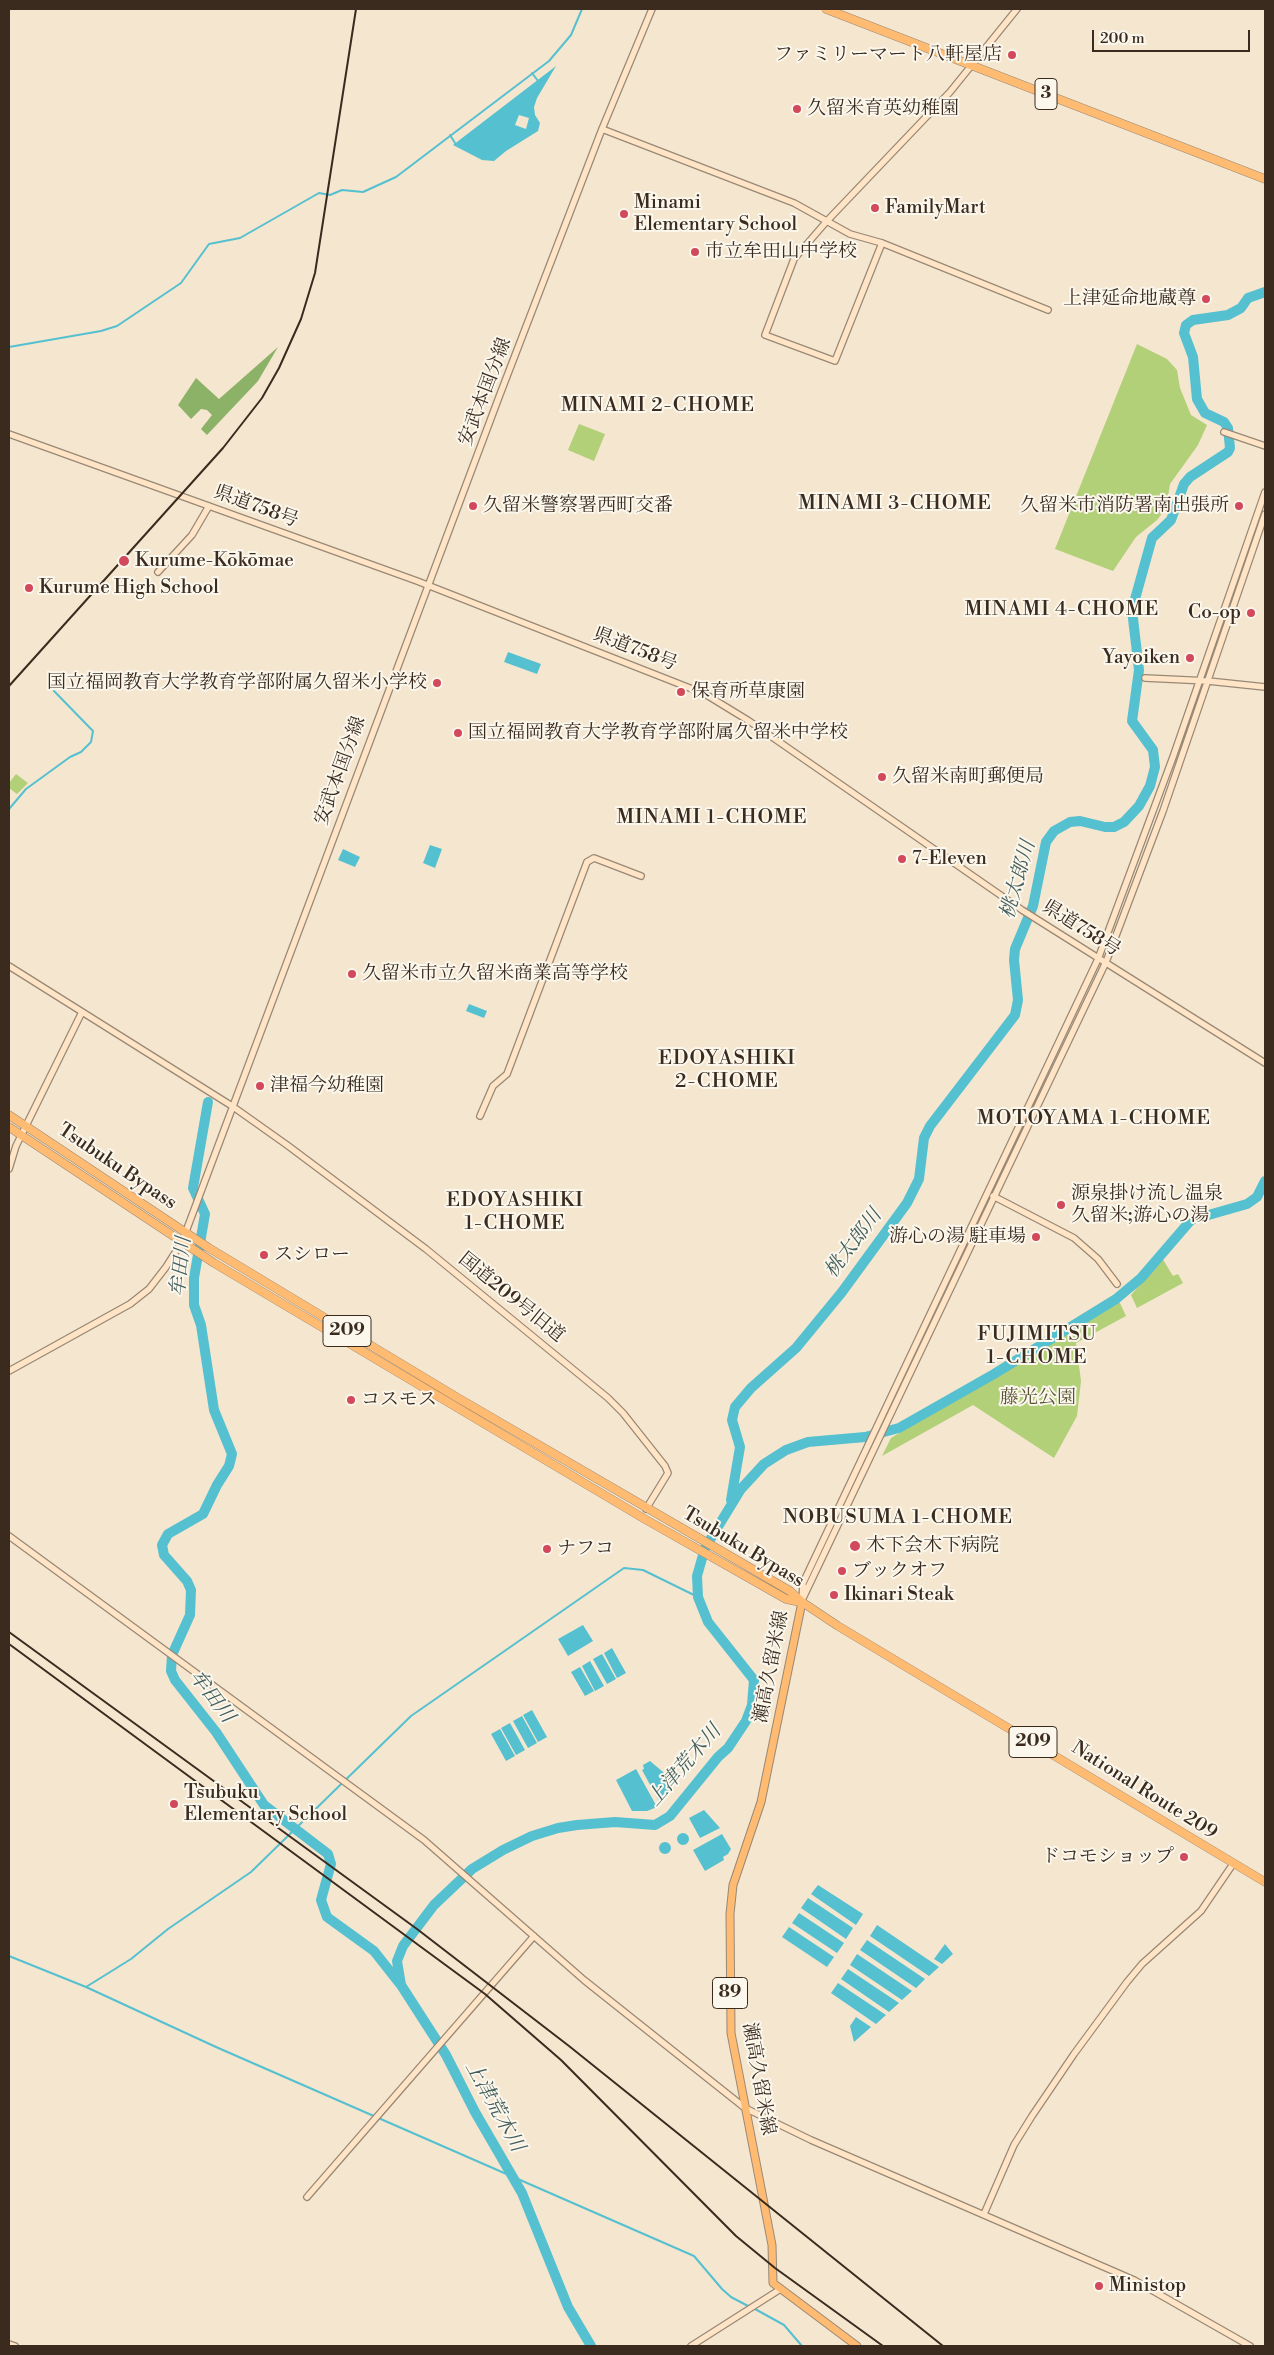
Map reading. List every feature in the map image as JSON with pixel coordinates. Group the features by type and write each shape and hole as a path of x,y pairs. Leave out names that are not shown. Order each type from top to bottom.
{"highway":[{"name":"3","path":"826,9 1265,179"},
{"name":"Tsubuku Bypass","path":"9,1115 185,1233 646,1509 790,1591 802,1602"},
{"name":"Tsubuku Bypass","path":"9,1127 182,1242 485,1425 721,1563 786,1599 802,1602"},
{"name":"National Route 209","path":"802,1602 1265,1882"}],"main road":[{"name":"瀬高久留米線","path":"779,2290 773,2283 772,2245 731,2033 730,1914 733,1885 761,1802 802,1602"},
{"path":"779,2290 857,2346"}],"street":[{"name":"安武本国分線","path":"9,1371 130,1304 149,1289 182,1242 602,129 652,9"},
{"path":"882,243 835,361 765,335 794,259 826,222 950,92 1016,9"},
{"path":"602,129 794,202 850,234 882,243 1048,310"},
{"path":"1224,432 1265,446"},
{"name":"県道758号","path":"9,434 428,586 716,700 1022,910 1265,1063"},
{"path":"802,1602 802,1583 1098,958 1200,681 1265,492"},
{"path":"158,572 192,535 209,506"},
{"path":"802,1602 1106,962 1208,681 1265,514"},
{"path":"1145,678 1208,681 1265,687"},
{"path":"480,1116 493,1086 507,1074 587,862 594,858 640,876"},
{"path":"9,966 232,1106"},
{"path":"9,1169 26,1126 82,1012"},
{"name":"国道209号旧道","path":"232,1106 426,1249 618,1408 665,1466 668,1473 646,1509"},
{"path":"987,1193 1074,1238 1098,1259 1117,1284"},
{"path":"9,1536 393,1817 457,1867 584,1980 745,2108 811,2140 1134,2280 1250,2346"},
{"path":"984,2214 1014,2145 1074,2054 1137,1970 1201,1911 1233,1864"},
{"path":"307,2197 534,1936"},
{"path":"691,2346 779,2290"},
{"path":"9,2344 15,2346"}],"green space":[{"path":"1137,344 1167,359 1177,370 1180,388 1191,415 1207,425 1198,445 1170,484 1166,508 1157,520 1136,537 1113,571 1055,549"},
{"path":"278,347 258,381 207,435 201,429 212,415 207,410 201,409 191,419 178,405 196,378 219,399"},
{"path":"579,424 605,434 594,461 568,450"},
{"path":"16,774 28,783 17,794 9,788 9,783"},
{"path":"1162,1258 1173,1276 1178,1274 1183,1283 1137,1308 1131,1295"},
{"name":"藤光公園","path":"1119,1301 1126,1316 1076,1343 1081,1381 1077,1416 1054,1458 973,1405 882,1456 891,1438"}],"water":[{"path":"556,66 537,98 534,107 535,115 540,123 538,131 506,151 494,161 482,160 453,145","holes":["519,115 529,118 526,129 515,125"]},
{"path":"508,652 541,664 537,674 504,662"},
{"path":"430,845 442,849 435,868 423,863"},
{"path":"343,849 360,857 355,867 338,860"},
{"path":"469,1004 487,1011 484,1018 466,1011"},
{"path":"583,1625 593,1641 568,1656 558,1639"},
{"path":"612,1648 626,1673 617,1678 604,1653"},
{"path":"602,1654 616,1679 607,1684 593,1659"},
{"path":"590,1661 604,1686 595,1691 582,1666"},
{"path":"580,1667 594,1691 585,1696 571,1672"},
{"path":"532,1710 547,1737 538,1742 523,1715"},
{"path":"522,1716 537,1743 528,1748 513,1721"},
{"path":"510,1723 525,1750 516,1755 501,1728"},
{"path":"500,1729 515,1756 506,1761 491,1734"},
{"path":"650,1761 669,1777 669,1791 660,1803 642,1770 644,1769 643,1765"},
{"path":"636,1769 657,1807 647,1811 632,1811 616,1780"},
{"path":"704,1810 720,1828 700,1838 689,1818"},
{"path":"683,1833 689,1839 683,1845 677,1839"},
{"path":"722,1834 731,1849 723,1857 724,1860 705,1871 693,1850"},
{"path":"663,1842 667,1842 671,1848 667,1854 663,1854 659,1850 659,1846"},
{"path":"818,1885 863,1914 856,1925 811,1894"},
{"path":"808,1898 853,1928 846,1939 801,1908"},
{"path":"799,1913 844,1943 837,1953 792,1923"},
{"path":"877,1925 939,1967 929,1976 870,1936"},
{"path":"789,1927 834,1957 827,1967 782,1937"},
{"path":"867,1940 925,1979 916,1988 860,1950"},
{"path":"945,1944 953,1954 942,1964 934,1959"},
{"path":"857,1954 912,1991 902,2000 850,1965"},
{"path":"848,1969 899,2003 889,2012 841,1979"},
{"path":"838,1983 886,2015 876,2024 831,1993"},
{"path":"856,2017 871,2027 854,2042 850,2026"}],"waterway":[{"path":"9,347 101,331 117,326 181,283 209,244 240,238 319,193 330,195 342,190 363,192 396,177 549,61 571,35 582,9"},
{"path":"532,73 538,81"},
{"path":"450,135 455,143"},
{"name":"桃太郎川","path":"731,1500 740,1447 732,1420 735,1407 751,1388 796,1348 842,1292 907,1203 919,1179 924,1138 930,1126 1015,1015 1018,1000 1014,960 1015,949 1033,906 1046,842 1054,831 1070,822 1080,821 1105,827 1114,827 1124,822 1139,806 1150,786 1155,767 1153,750 1132,721 1139,670 1132,610 1152,538 1171,520 1184,484 1190,477 1228,452 1230,448 1228,428 1224,422 1205,413 1197,399 1193,357 1184,333 1186,325 1193,320 1228,315 1241,308 1248,298 1265,292"},
{"path":"9,809 26,789 70,757 81,752 91,742 93,731 54,691"},
{"name":"牟田川","path":"208,1102 193,1188 205,1214 194,1278 194,1305 201,1325 214,1410 232,1454 229,1466 217,1485 203,1514 168,1534 162,1545 164,1555 187,1581 191,1590 190,1615 172,1655 171,1671 175,1680 216,1732 264,1805 328,1854 331,1864 321,1900 327,1917 374,1951 400,1984"},
{"name":"上津荒木川","path":"591,2346 568,2307 522,2193 475,2112 446,2055 401,1985 397,1961 403,1946 434,1905 472,1869 503,1850 532,1836 558,1828 615,1822 655,1825 670,1816 718,1757 728,1748 746,1721 752,1705 754,1680 708,1622 698,1597 697,1576 705,1548 741,1489 764,1464 786,1450 808,1442 865,1437 899,1428 994,1374 1116,1299 1141,1278 1191,1220 1247,1204 1257,1197 1265,1181"},
{"path":"86,1987 131,1959 168,1929 251,1872 411,1716 624,1568 643,1570 698,1597"},
{"path":"9,1956 86,1987 216,2047 694,2256 722,2289 731,2297 750,2307"},
{"path":"755,2309 784,2325 802,2346"}],"railway":[{"path":"9,686 223,448 262,398 279,368 301,319 315,273 356,9"},
{"path":"9,1632 417,1929 569,2046 943,2346"},
{"path":"9,1644 485,1994 561,2060 736,2236 775,2268 883,2346"}],"place":[{"name":"ファミリーマート八軒屋店","path":"1012,55"},
{"name":"久留米育英幼稚園","path":"797,109"},
{"name":"FamilyMart","path":"875,208"},
{"name":"Minami Elementary School","path":"624,214"},
{"name":"市立牟田山中学校","path":"695,252"},
{"name":"上津延命地蔵尊","path":"1206,299"},
{"name":"久留米警察署西町交番","path":"473,506"},
{"name":"久留米市消防署南出張所","path":"1239,506"},
{"name":"Kurume-Kōkōmae","path":"124,561"},
{"name":"Kurume High School","path":"29,588"},
{"name":"Co-op","path":"1251,613"},
{"name":"Yayoiken","path":"1190,658"},
{"name":"国立福岡教育大学教育学部附属久留米小学校","path":"437,683"},
{"name":"保育所草康園","path":"681,692"},
{"name":"国立福岡教育大学教育学部附属久留米中学校","path":"458,733"},
{"name":"久留米南町郵便局","path":"882,777"},
{"name":"7-Eleven","path":"902,859"},
{"name":"久留米市立久留米商業高等学校","path":"352,974"},
{"name":"津福今幼稚園","path":"260,1086"},
{"name":"源泉掛け流し温泉 久留米;游心の湯","path":"1061,1205"},
{"name":"游心の湯 駐車場","path":"1036,1237"},
{"name":"スシロー","path":"264,1255"},
{"name":"コスモス","path":"351,1400"},
{"name":"木下会木下病院","path":"855,1546"},
{"name":"ナフコ","path":"547,1549"},
{"name":"ブックオフ","path":"842,1571"},
{"name":"Ikinari Steak","path":"834,1595"},
{"name":"Tsubuku Elementary School","path":"174,1804"},
{"name":"ドコモショップ","path":"1184,1857"},
{"name":"Ministop","path":"1099,2286"}],"district":[{"name":"MINAMI 2-CHOME","path":"658,406"},
{"name":"MINAMI 3-CHOME","path":"895,504"},
{"name":"MINAMI 4-CHOME","path":"1062,610"},
{"name":"MINAMI 1-CHOME","path":"712,818"},
{"name":"EDOYASHIKI 2-CHOME","path":"727,1070"},
{"name":"MOTOYAMA 1-CHOME","path":"1094,1119"},
{"name":"EDOYASHIKI 1-CHOME","path":"515,1212"},
{"name":"FUJIMITSU 1-CHOME","path":"1037,1346"},
{"name":"NOBUSUMA 1-CHOME","path":"898,1518"}]}
